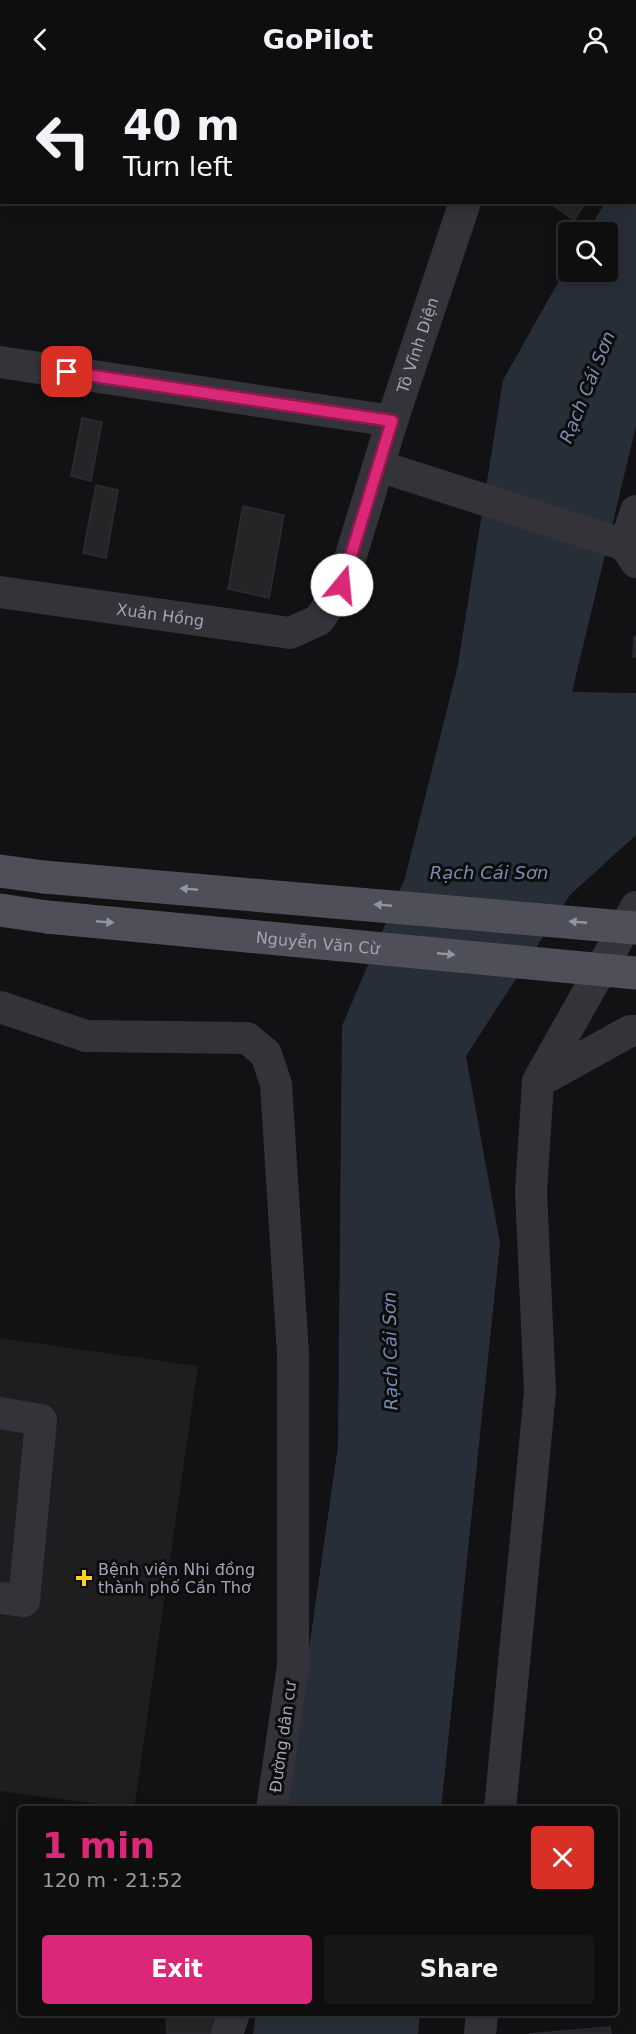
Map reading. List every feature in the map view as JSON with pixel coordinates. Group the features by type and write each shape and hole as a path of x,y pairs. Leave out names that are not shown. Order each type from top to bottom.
{"main road":[{"path":"0,871 44,878 636,928"},
{"name":"Nguyễn Văn Cừ","path":"0,910 47,917 636,972"}],"street":[{"name":"Tô Vĩnh Diện","path":"319,620 342,585 392,421 464,204"},
{"path":"0,362 392,421"},
{"path":"379,466 590,535 630,554 636,511"},
{"name":"Xuân Hồng","path":"0,592 290,633 319,620"},
{"path":"500,1806 540,1392 531,1191 538,1082 636,907"},
{"name":"Đường dân cư","path":"0,1007 86,1036 247,1038 266,1054 276,1084 293,1354 293,1666 273,1806"},
{"path":"538,1082 630,1031 636,1031"},
{"path":"0,1413 41,1420 24,1601 0,1598"},
{"path":"227,2034 233,2016"},
{"path":"480,2034 482,2016"}],"shaded area":[{"name":"Bệnh viện Nhi đồng thành phố Cần Thơ","path":"0,1338 198,1366 134,1806 112,1806 0,1791"}],"water":[{"name":"Rạch Cái Sơn","path":"604,204 636,204 636,426 572,692 636,693 636,835 570,895 466,1056 500,1243 441,1806 286,1806 338,1446 342,1026 405,878 458,665 503,380 558,282 618,282 618,222 593,222"},
{"path":"256,2016 420,2016 418,2034 253,2034"}],"building":[{"path":"551,204 585,204 574,220"},
{"path":"82,418 102,422 91,481 71,476"},
{"path":"96,485 118,490 106,558 83,553"},
{"path":"243,506 284,515 269,598 228,589"},
{"path":"634,637 636,637 636,657 633,657"},
{"path":"166,2016 220,2016 222,2034 167,2034"},
{"path":"610,2027 611,2034 529,2034"}],"place":[{"name":"Bệnh viện Nhi đồng thành phố Cần Thơ","path":"84,1578"}],"route":[{"path":"67,372 392,421 342,585"}]}
